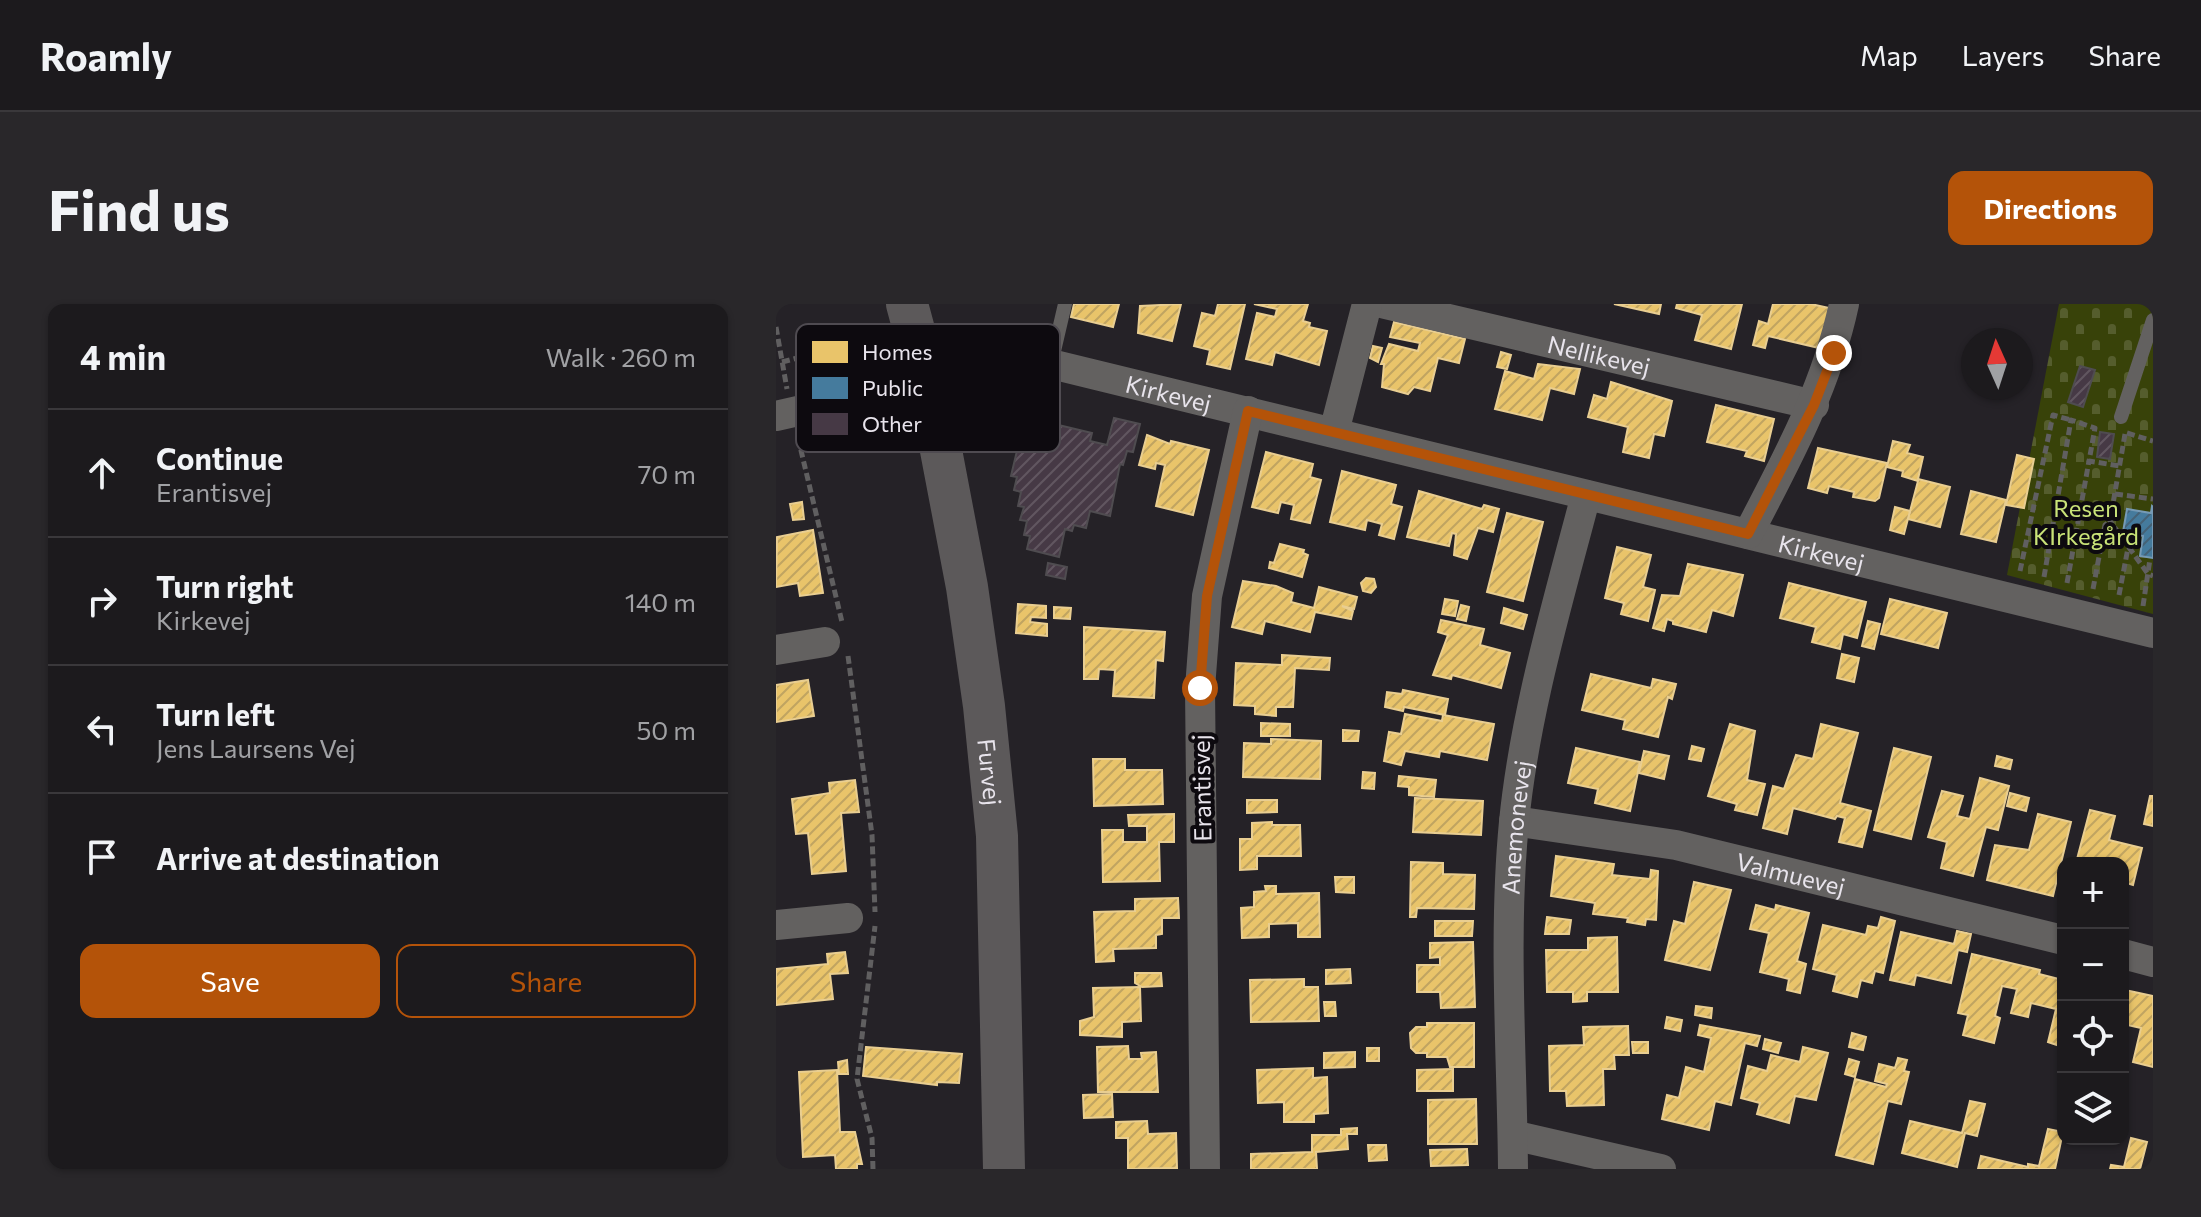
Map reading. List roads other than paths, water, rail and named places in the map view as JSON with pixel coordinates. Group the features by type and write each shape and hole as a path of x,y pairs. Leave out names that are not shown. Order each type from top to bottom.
{"main road":[{"name":"Furvej","path":"941,452 967,587 997,836 1004,1169"}],"street":[{"path":"1334,432 1367,304"},
{"name":"Nellikevej","path":"1385,304 1814,405"},
{"path":"1748,534 1814,405 1834,353 1844,304"},
{"name":"Kirkevej","path":"1060,366 2146,631"},
{"name":"Erantisvej","path":"1205,1169 1200,688 1207,596 1248,411"},
{"name":"Anemonevej","path":"1513,1169 1510,889 1514,821 1526,732 1586,495"},
{"path":"776,650 839,643"},
{"name":"Valmuevej","path":"1514,821 1676,845 2057,939"},
{"path":"776,925 848,918"},
{"path":"2129,956 2153,962"},
{"path":"1513,1135 1661,1169"}],"lane":[{"path":"1060,325 1065,304"},
{"path":"2121,417 2153,320"}],"park label":[{"name":"Resen KIrkegård","path":"2086,521"}]}
